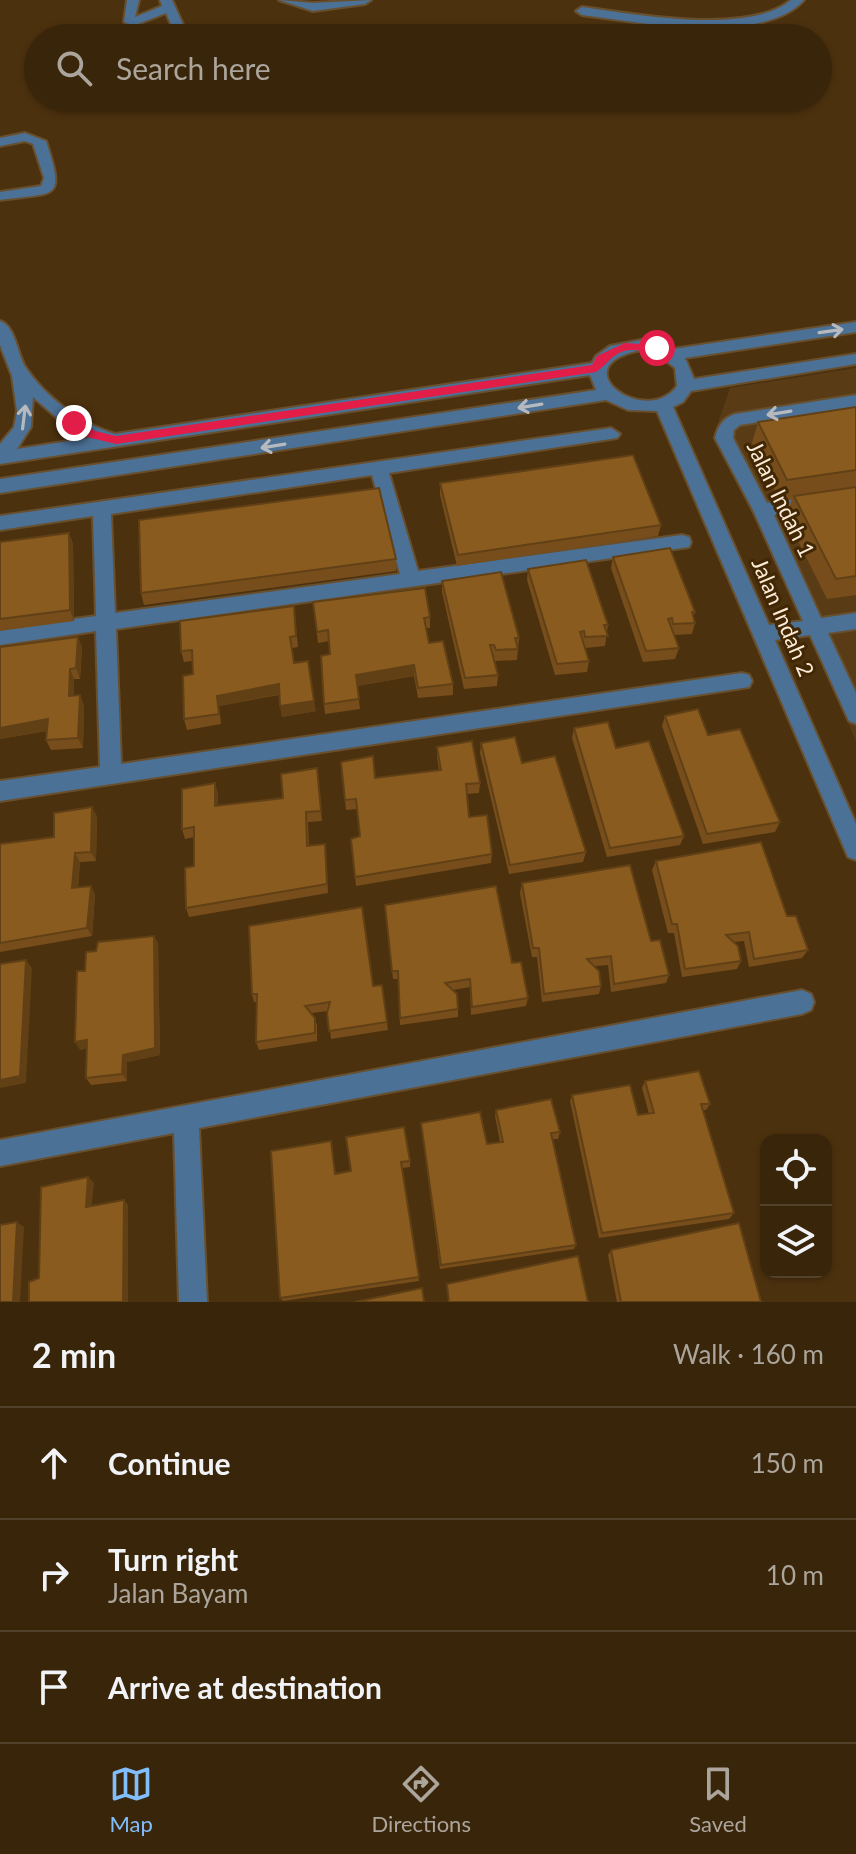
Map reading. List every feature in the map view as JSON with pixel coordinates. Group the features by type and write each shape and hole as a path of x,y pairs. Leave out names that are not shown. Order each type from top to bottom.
{"street":[{"path":"133,0 128,19 133,22 167,4 176,24"},
{"path":"285,0 313,7 365,0"},
{"path":"582,11 681,24 769,15 794,6 798,0"},
{"path":"0,142 25,137 39,141 51,178 47,189 40,193 0,196"},
{"path":"0,326 19,371 27,409 22,435 14,446 0,456"},
{"path":"671,355 856,327"},
{"path":"0,486 607,394 634,405 663,404 674,400 686,386 687,374 671,355 649,347 625,346 601,358 596,368 596,377 607,394"},
{"path":"686,386 856,359"},
{"path":"0,456 596,368"},
{"path":"19,371 57,412 91,434 116,440"},
{"name":"Jalan Indah 1","path":"856,401 735,420 726,428 724,438 762,510 856,715"},
{"name":"Jalan Indah 2","path":"663,404 856,850"},
{"path":"0,523 611,434"},
{"path":"379,468 411,580"},
{"path":"762,510 856,497"},
{"path":"102,509 111,774"},
{"path":"0,637 682,542"},
{"path":"764,634 856,621"},
{"path":"0,791 742,681"},
{"path":"0,1153 802,1002"},
{"path":"186,1120 193,1302"}],"shaded area":[{"path":"856,368 856,741 774,557 713,437 730,388"}],"building":[{"path":"856,407 856,470 787,480 758,422"},
{"path":"633,455 661,525 458,555 440,483"},
{"path":"856,487 856,576 836,579 794,496"},
{"path":"379,488 396,559 141,593 139,520"},
{"path":"69,533 70,610 0,619 0,542"},
{"path":"670,548 695,612 692,612 695,623 673,624 672,618 668,619 679,648 646,651 613,557"},
{"path":"586,560 608,625 604,625 608,636 585,637 584,631 580,632 589,661 557,664 528,569"},
{"path":"501,572 519,638 515,638 518,649 496,650 494,645 490,645 498,675 465,678 442,581"},
{"path":"425,588 430,617 424,618 429,643 443,641 453,684 418,688 414,665 356,675 359,699 324,704 321,656 330,654 328,630 317,632 313,602"},
{"path":"294,606 296,636 290,637 294,663 308,661 314,701 280,706 279,684 217,696 219,714 184,719 183,676 193,674 192,650 181,651 180,621"},
{"path":"78,637 76,668 70,669 69,696 80,695 78,738 46,740 48,719 0,728 0,647"},
{"path":"698,709 708,735 740,729 780,822 707,834 665,716"},
{"path":"608,722 616,748 649,741 684,836 610,848 574,728"},
{"path":"515,737 522,763 555,756 586,852 510,865 481,743"},
{"path":"472,741 480,783 466,784 469,817 487,815 492,854 355,877 351,839 360,836 356,799 345,800 341,762 373,756 375,778 441,770 437,747"},
{"path":"317,768 321,811 306,812 307,846 325,844 327,884 186,908 185,868 194,866 194,827 182,829 182,789 215,783 215,806 283,798 281,774"},
{"path":"92,807 91,852 75,853 72,888 91,886 87,928 0,943 0,844 54,837 54,813"},
{"path":"761,842 787,916 796,916 808,950 754,959 749,932 726,935 738,946 741,961 685,969 677,924 672,924 656,861"},
{"path":"630,865 651,941 660,940 669,975 614,984 611,956 587,959 599,971 601,986 544,994 539,948 533,948 522,883"},
{"path":"496,886 512,963 521,962 528,998 472,1007 470,979 445,983 457,994 458,1009 400,1018 398,971 392,971 385,905"},
{"path":"362,907 373,986 382,985 387,1022 329,1031 327,1013 330,1002 305,1006 315,1018 315,1033 256,1042 257,994 252,994 249,926"},
{"path":"154,936 155,1048 123,1055 122,1074 86,1078 87,1040 75,1042 77,971 85,971 86,952 96,951 98,942"},
{"path":"26,960 20,1076 0,1080 0,964"},
{"path":"699,1071 710,1104 701,1104 734,1213 602,1233 572,1095 630,1085 638,1115 654,1113 645,1081"},
{"path":"551,1099 560,1132 551,1133 576,1245 441,1265 421,1123 480,1112 487,1144 503,1142 496,1110"},
{"path":"404,1127 410,1161 401,1162 419,1277 280,1298 271,1151 331,1141 335,1174 351,1171 346,1137"},
{"path":"88,1177 86,1207 124,1200 123,1302 29,1302 29,1282 39,1278 41,1187"},
{"path":"17,1222 13,1302 0,1302 0,1225"},
{"path":"739,1223 761,1302 621,1302 611,1250"},
{"path":"578,1256 588,1302 449,1302 447,1284"},
{"path":"422,1288 424,1302 355,1302"}],"route":[{"path":"74,423 91,434 116,440 596,368 601,358 625,346 657,348"}]}
